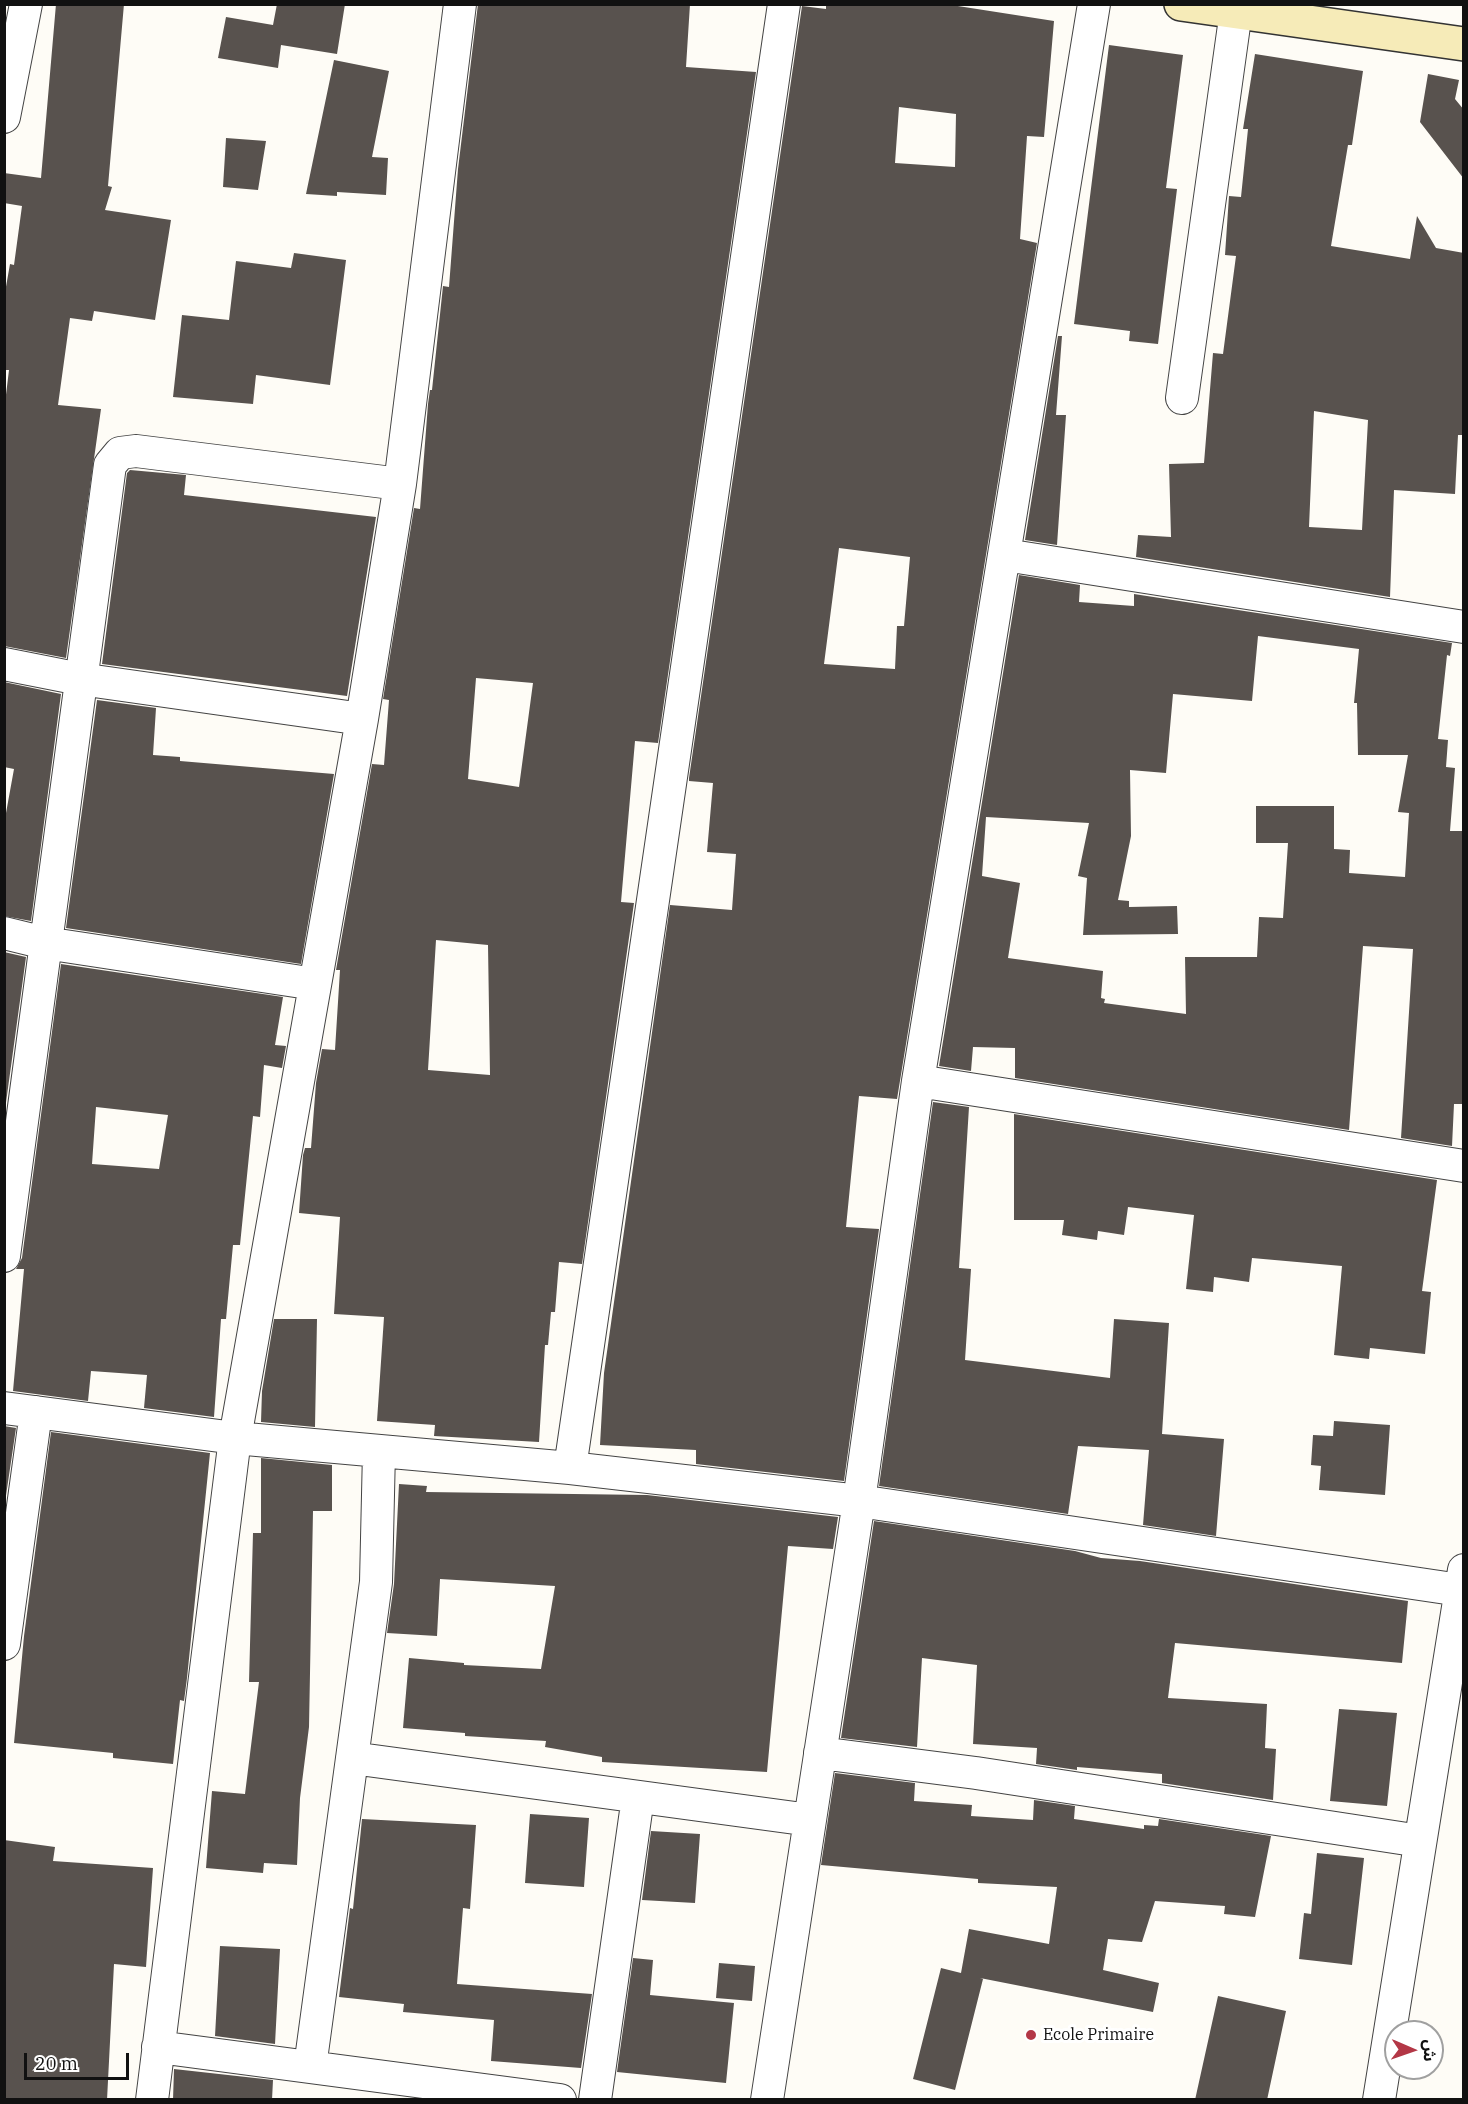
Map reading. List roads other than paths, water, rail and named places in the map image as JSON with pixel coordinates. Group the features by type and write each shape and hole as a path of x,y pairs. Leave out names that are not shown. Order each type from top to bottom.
{"street":[{"path":"4,117 26,4"},
{"path":"152,2100 235,1438 362,719 400,484 460,4"},
{"path":"570,1468 784,4"},
{"path":"766,2100 859,1501 918,1081 1094,4"},
{"path":"1181,4 1236,8 1464,44"},
{"path":"1182,398 1236,8"},
{"path":"4,1256 110,465 120,453 136,451 400,484"},
{"path":"1005,555 1464,627"},
{"path":"4,664 80,679 362,719"},
{"path":"4,933 45,943 315,984"},
{"path":"918,1081 1464,1166"},
{"path":"4,1408 235,1438 570,1468 859,1501 1462,1580 1379,2100"},
{"path":"4,1644 36,1412"},
{"path":"310,2067 376,1582 379,1451"},
{"path":"820,1754 976,1773 1420,1841"},
{"path":"352,1758 810,1820"},
{"path":"595,2100 638,1797"},
{"path":"158,2047 560,2100"}],"place":[{"name":"Ecole Primaire","path":"1031,2035"}]}
